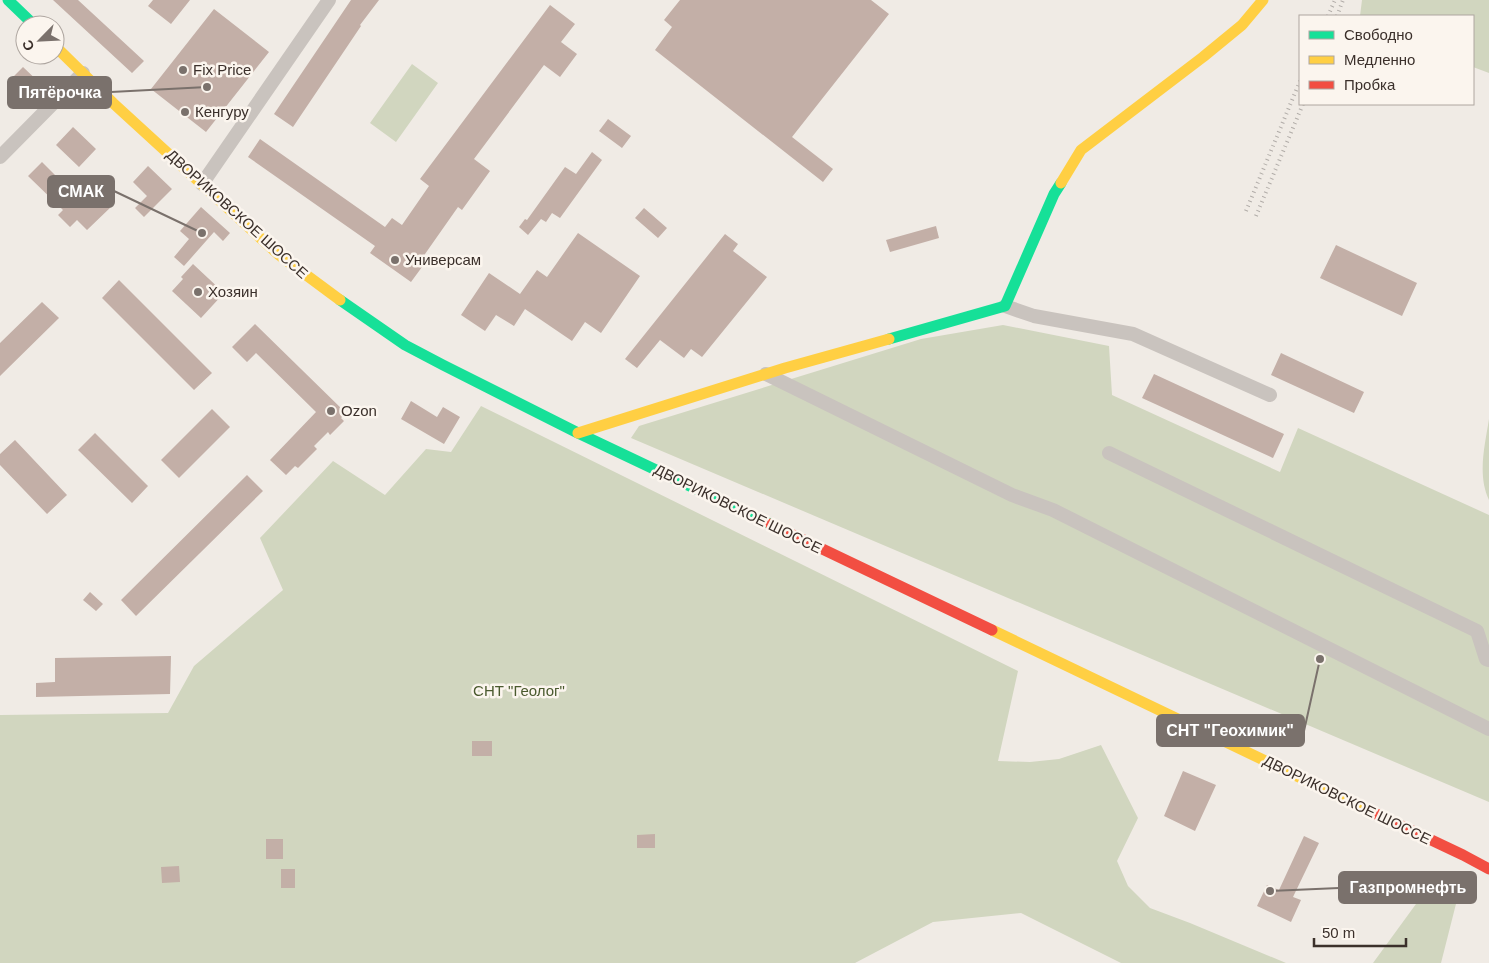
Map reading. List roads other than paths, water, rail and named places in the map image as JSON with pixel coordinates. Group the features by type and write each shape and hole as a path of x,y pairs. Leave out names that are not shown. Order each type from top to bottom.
{"main road":[{"path":"8,0 24,15"},
{"path":"578,432 766,374 1005,306 1054,194 1081,150 1236,30 1263,0"},
{"name":"ДВОРИКОВСКОЕ ШОССЕ","path":"65,56 113,103 278,254 371,323 405,345 578,432 1489,869"}],"street":[{"path":"202,184 330,0"},
{"path":"0,157 83,73"},
{"path":"1005,306 1034,316 1133,334 1270,395"},
{"path":"766,374 1012,495 1052,510 1489,729"},
{"path":"1109,453 1477,631 1486,659 1489,660"}],"railway":[{"path":"1328,15 1335,0"},
{"path":"1337,15 1343,0"},
{"path":"1246,211 1299,83"},
{"path":"1256,216 1303,105"}],"place":[{"name":"Fix Price","path":"183,70"},
{"name":"Пятёрочка","path":"207,87"},
{"name":"Кенгуру","path":"185,112"},
{"name":"СМАК","path":"202,233"},
{"name":"Универсам","path":"395,260"},
{"name":"Хозяин","path":"198,292"},
{"name":"Ozon","path":"331,411"},
{"name":"СНТ \"Геохимик\"","path":"1320,659"},
{"name":"Газпромнефть","path":"1270,891"}],"park label":[{"name":"СНТ \"Геолог\"","path":"519,691"}]}
